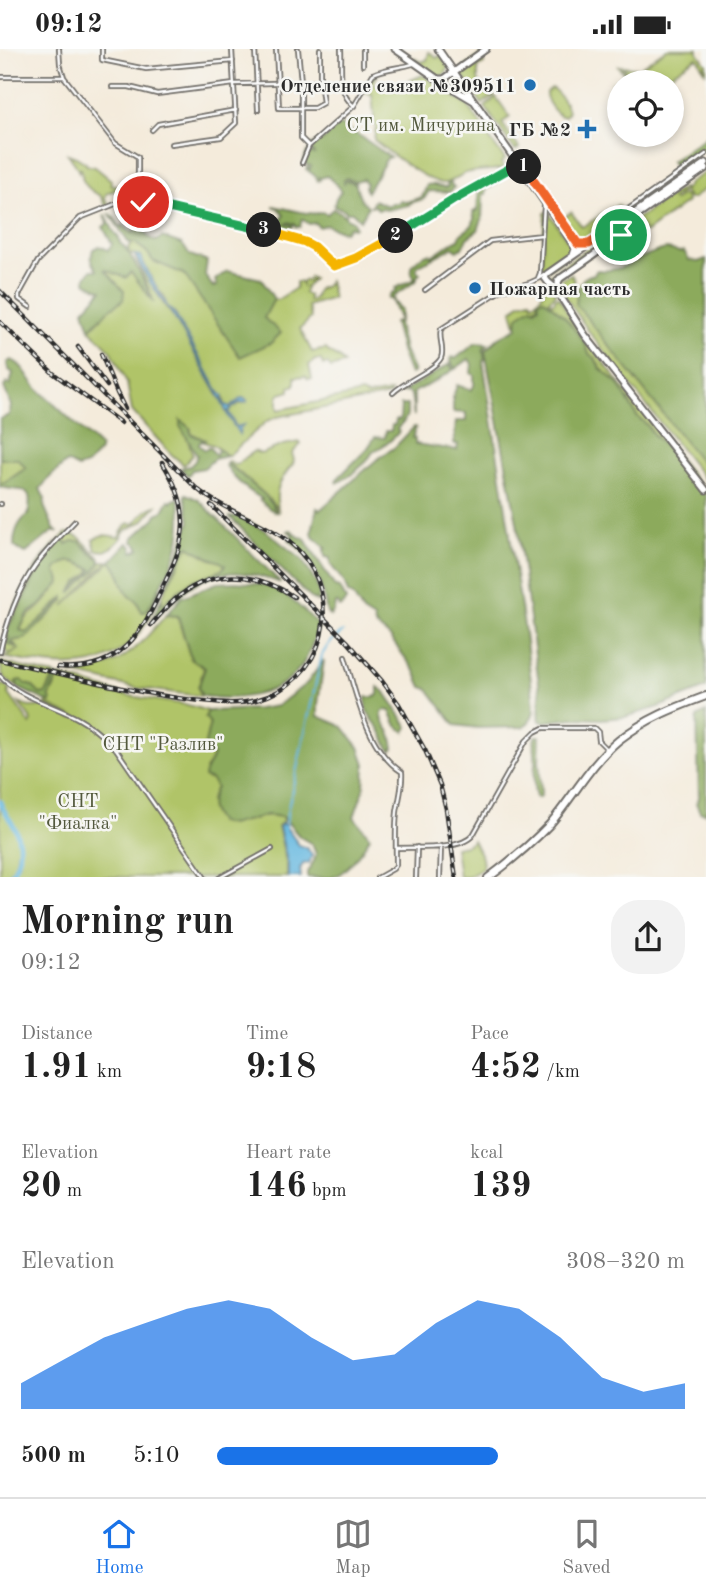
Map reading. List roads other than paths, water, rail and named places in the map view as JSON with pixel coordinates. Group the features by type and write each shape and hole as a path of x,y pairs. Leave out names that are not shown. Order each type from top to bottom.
{"main road":[{"path":"395,49 477,104"},
{"path":"440,49 575,249 573,255"},
{"path":"438,78 444,79 484,49"},
{"path":"519,163 576,242 581,245 589,244"},
{"path":"545,277 706,163"},
{"path":"545,277 552,283 560,278 616,239 640,215 706,168"},
{"path":"608,231 615,232 616,239"},
{"path":"545,277 602,356 706,490"},
{"path":"560,278 559,288 587,333 706,484"},
{"path":"491,877 526,852 552,826 609,752 646,724 706,698"}],"street":[{"path":"30,307 19,299 19,295 38,261 80,218 133,197 138,187 138,157 115,143 64,77 59,49"},
{"path":"102,49 102,60 145,69 233,61"},
{"path":"171,144 221,137 236,123 232,49"},
{"path":"255,49 258,110"},
{"path":"276,49 279,109 314,108 323,103 320,49"},
{"path":"298,49 301,138 309,146"},
{"path":"341,49 344,95 354,106"},
{"path":"363,49 363,65"},
{"path":"302,163 309,146 354,106 373,73 416,63"},
{"path":"0,78 64,77"},
{"path":"113,87 130,87 157,95 234,84 342,82"},
{"path":"152,130 158,124 236,110"},
{"path":"600,237 614,219 706,154"},
{"path":"136,192 139,198 149,204 258,227 305,242 334,266 372,250 519,163"},
{"path":"393,393 441,358 441,329 503,289 533,283 545,277 542,235 544,202"},
{"path":"425,290 491,241 542,235"},
{"path":"0,652 5,630 27,579 35,566 75,521"},
{"path":"0,624 5,630"},
{"path":"345,657 357,702 369,728 384,756 402,772 395,867 377,877"},
{"path":"0,676 6,683 78,718 106,739 116,749 205,877"},
{"path":"0,684 6,683"},
{"path":"396,848 441,846 465,842 471,838 520,750 538,730 549,727 594,728 598,732 599,741 609,752"},
{"path":"440,877 441,846"},
{"path":"416,877 417,847"},
{"path":"219,877 272,849"}],"water":[{"path":"135,255 140,256 167,306 175,314 223,396 225,405 230,407 242,398 247,400 228,411 236,427 243,425 239,434 174,317 150,282"},
{"path":"283,823 299,845 307,848 312,855 309,863 303,864 300,869 301,877 288,877 288,865 279,827"}],"waterway":[{"path":"286,828 322,655 330,642 343,632"},
{"path":"0,801 14,827 19,844 19,856 9,877"}],"railway":[{"path":"0,291 196,488 221,505 263,525 300,552 318,581 324,613 317,648 305,668 278,691 248,702 224,703 168,697 0,660"},
{"path":"0,322 53,373 121,423"},
{"path":"78,347 107,386"},
{"path":"101,354 125,409"},
{"path":"58,667 79,667 113,656 137,634 156,602 177,555 183,523 177,491 162,462"},
{"path":"211,505 347,641 399,704 425,750 440,785 456,877"},
{"path":"151,625 185,592 217,578 244,577 257,580 294,597"}],"place":[{"name":"Отделение связи №309511","path":"530,85"},
{"name":"ГБ №2","path":"587,129"},
{"name":"Пожарная часть","path":"475,288"}],"park label":[{"name":"СТ им. Мичурина","path":"421,124"},
{"name":"СНТ \"Разлив\"","path":"163,743"},
{"name":"СНТ \"Фиалка\"","path":"78,811"}]}
